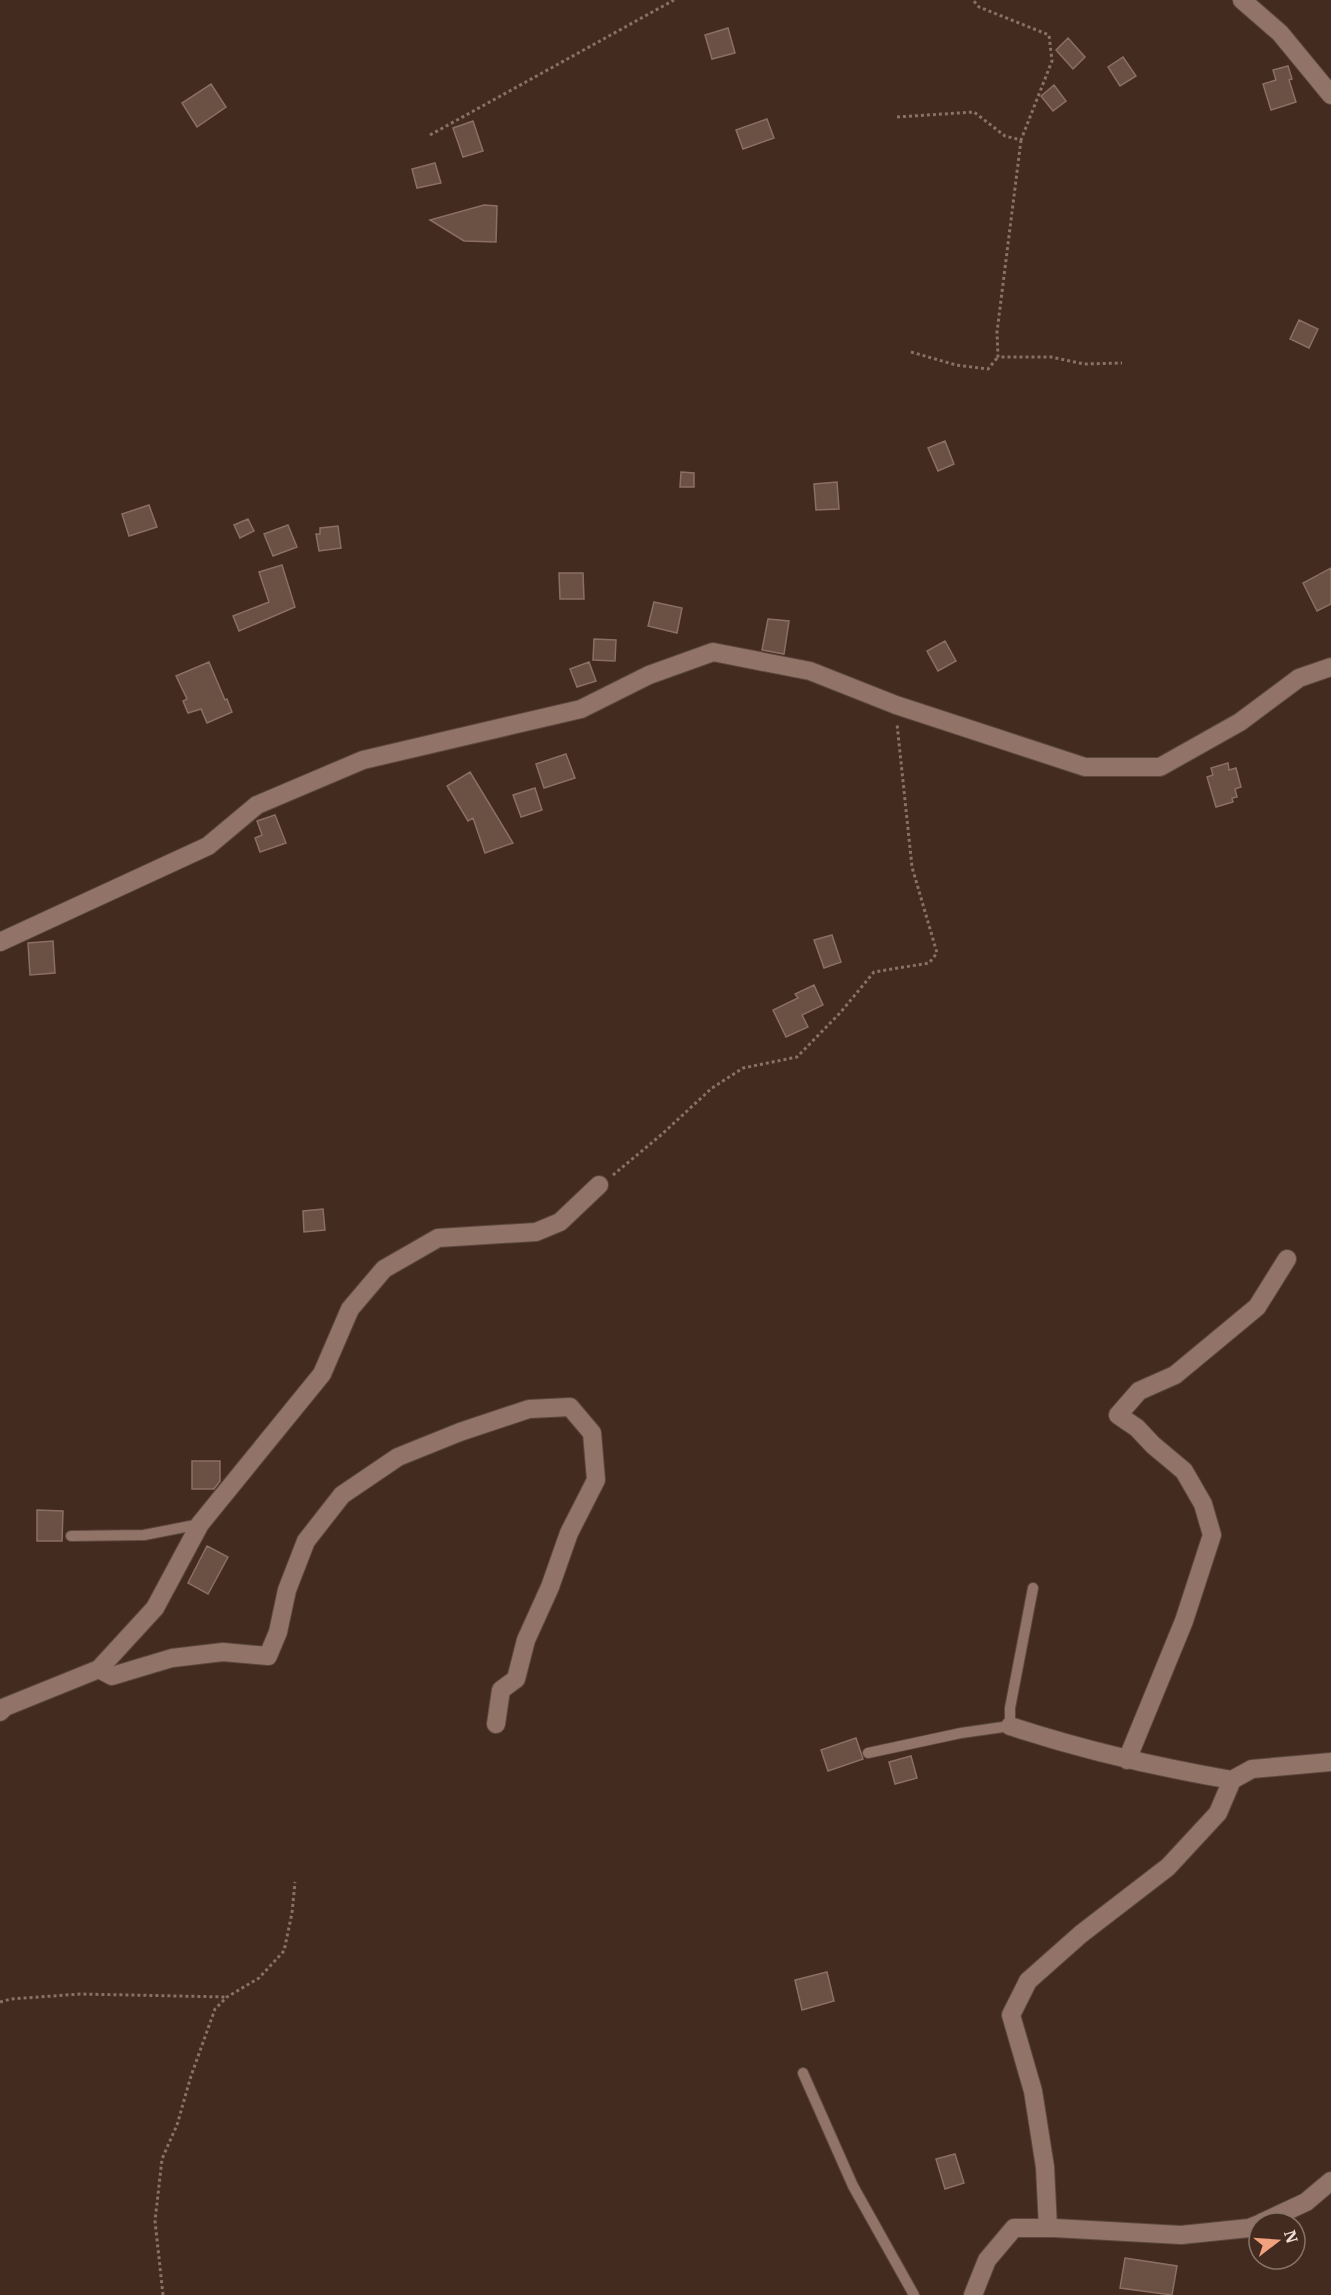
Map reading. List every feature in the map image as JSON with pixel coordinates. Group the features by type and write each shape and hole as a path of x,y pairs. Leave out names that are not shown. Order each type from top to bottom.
{"street":[{"path":"1242,0 1280,33 1331,95"},
{"path":"0,942 208,846 257,805 363,760 581,709 650,675 713,652 810,671 896,705 1085,767 1160,767 1240,722 1299,678 1331,667"},
{"path":"0,1712 5,1707 99,1669 155,1608 200,1524 322,1374 350,1309 384,1269 438,1238 536,1232 560,1222 599,1185"},
{"path":"1127,1760 1184,1621 1212,1535 1203,1504 1184,1471 1137,1428 1118,1415 1139,1391 1175,1375 1257,1307 1287,1259"},
{"path":"99,1669 112,1676 182,1657 223,1652 268,1656 278,1632 287,1590 306,1541 342,1495 398,1457 450,1436 529,1409 570,1407 592,1432 596,1480 569,1533 550,1587 526,1640 516,1679 501,1690 496,1724"},
{"path":"1010,1726 1068,1745 1127,1760 1232,1780"},
{"path":"1048,2228 1045,2167 1033,2091 1011,2015 1028,1981 1081,1934 1168,1867 1218,1813 1232,1780 1252,1769 1331,1762"},
{"path":"1287,2211 1306,2202 1331,2181"},
{"path":"973,2295 987,2260 1014,2228 1181,2235 1247,2228"}],"lane":[{"path":"71,1536 144,1535 200,1524"},
{"path":"868,1753 961,1733 1010,1726 1010,1708 1033,1588"},
{"path":"803,2073 853,2186 914,2295"}],"path":[{"path":"430,135 674,0"},
{"path":"911,352 956,365 988,369 998,357 997,332 1022,140 1052,61 1048,35 979,7 973,0"},
{"path":"897,117 974,112 1005,136 1022,140"},
{"path":"998,357 1051,357 1084,364 1122,363"},
{"path":"599,1185 661,1135 712,1088 743,1068 797,1057 840,1013 874,972 929,963 937,952 912,867 896,705"},
{"path":"163,2295 155,2221 162,2159 177,2125 191,2076 215,2009 227,1997 259,1978 284,1951 295,1882"},
{"path":"0,2002 11,1999 80,1994 227,1997"}],"building":[{"path":"728,28 735,53 712,59 705,35"},
{"path":"1068,38 1085,57 1073,69 1056,50"},
{"path":"1123,57 1136,76 1120,86 1108,67"},
{"path":"1288,66 1292,79 1289,80 1296,102 1271,110 1263,84 1276,80 1273,70"},
{"path":"211,84 226,107 197,127 182,103"},
{"path":"1054,85 1066,101 1053,111 1041,96"},
{"path":"767,119 774,138 743,149 736,130"},
{"path":"473,121 483,151 463,157 453,128"},
{"path":"435,163 441,183 417,188 412,169"},
{"path":"484,205 497,206 496,242 464,241 430,220"},
{"path":"1299,320 1318,329 1309,348 1290,339"},
{"path":"945,441 954,464 938,471 928,448"},
{"path":"681,472 694,473 694,487 680,487"},
{"path":"837,482 839,509 816,510 814,484"},
{"path":"149,505 157,527 129,536 122,514"},
{"path":"248,519 254,531 240,538 234,525"},
{"path":"288,525 297,547 273,556 264,534"},
{"path":"338,526 341,548 319,551 316,534 320,534 320,528"},
{"path":"282,565 295,607 239,631 233,616 269,602 259,572"},
{"path":"1331,568 1331,604 1317,611 1303,583"},
{"path":"559,573 583,573 584,599 560,599"},
{"path":"654,602 682,608 677,633 648,626"},
{"path":"768,619 789,621 784,654 762,650"},
{"path":"594,639 616,640 615,661 593,660"},
{"path":"945,641 956,661 938,671 927,651"},
{"path":"209,662 232,712 207,723 201,709 188,713 183,701 187,699 176,676"},
{"path":"589,662 596,681 577,687 570,669"},
{"path":"566,754 575,778 544,788 536,764"},
{"path":"1228,763 1229,770 1236,768 1241,787 1235,789 1237,797 1232,798 1233,802 1216,807 1207,777 1213,775 1211,768"},
{"path":"470,772 513,843 485,853 473,818 468,821 447,786"},
{"path":"535,788 542,810 521,817 513,795"},
{"path":"275,815 286,843 260,852 255,838 262,835 257,821"},
{"path":"832,935 841,962 824,968 814,940"},
{"path":"53,941 55,973 30,975 28,943"},
{"path":"814,985 823,1005 802,1015 808,1027 786,1037 773,1010 798,998 795,994"},
{"path":"323,1209 325,1230 304,1232 303,1211"},
{"path":"192,1461 220,1461 220,1481 214,1489 192,1489"},
{"path":"37,1510 63,1511 62,1541 37,1541"},
{"path":"207,1546 228,1557 208,1594 188,1583"},
{"path":"856,1738 863,1759 828,1771 821,1750"},
{"path":"911,1756 917,1778 895,1784 889,1762"},
{"path":"827,1972 834,2001 802,2010 795,1980"},
{"path":"955,2154 964,2183 945,2189 936,2159"},
{"path":"1125,2258 1177,2266 1172,2295 1120,2288"}]}
